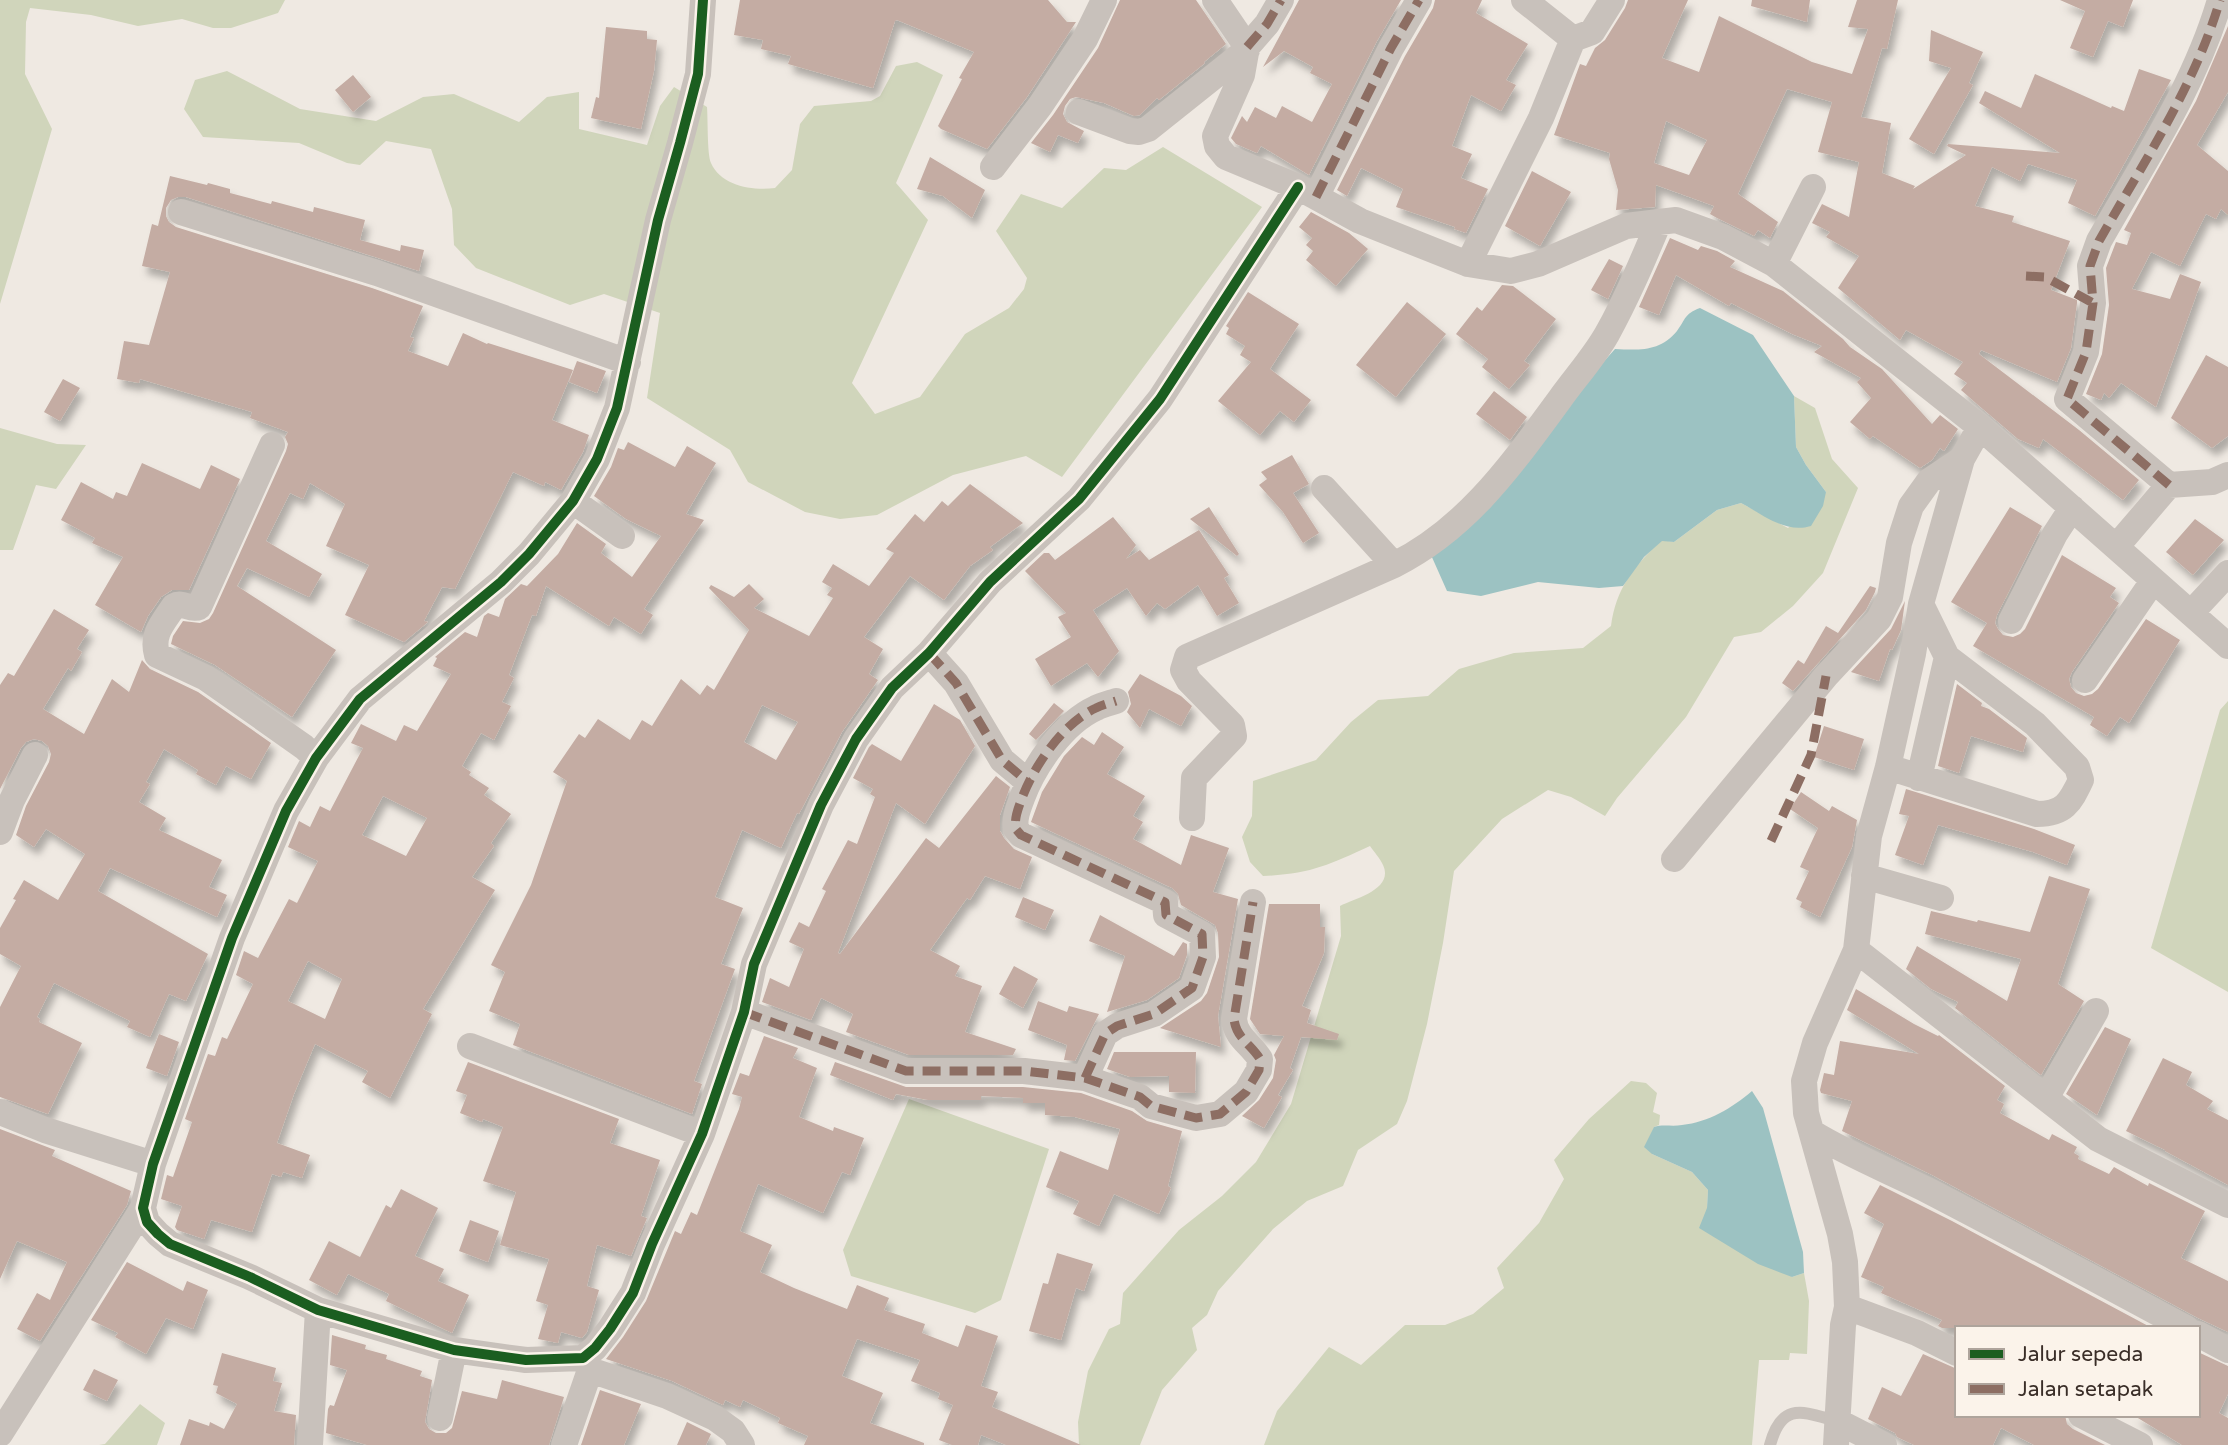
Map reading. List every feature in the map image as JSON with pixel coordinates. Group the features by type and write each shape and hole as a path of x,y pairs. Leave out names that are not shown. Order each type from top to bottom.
{"street":[{"path":"0,1434 143,1208 153,1164 232,938 286,811 316,758 360,699 501,582 529,554 573,500 604,444 617,408 658,220 698,74 703,0"},
{"path":"993,167 1040,106 1085,39 1104,0"},
{"path":"1215,0 1245,46 1242,75 1215,136 1217,146 1226,157 1307,192 1360,221 1468,264 1511,271 1538,264 1626,226 1676,220 1723,237 1774,264 1980,427 2228,646"},
{"path":"1079,113 1130,131 1148,129 1245,46 1267,24 1281,0"},
{"path":"564,1445 586,1364 633,1293 702,1134 744,1013 754,964 821,805 856,738 892,688 929,653 990,582 1079,499 1160,399 1307,192 1419,0"},
{"path":"1524,0 1573,39"},
{"path":"1468,264 1541,118 1573,39 1592,32 1612,0"},
{"path":"2220,0 2211,31 2187,85 2099,241 2090,266 2093,303 2086,352 2067,399 2169,485 2212,482 2228,475"},
{"path":"1774,264 1813,187"},
{"path":"181,212 377,273 628,362"},
{"path":"1192,818 1194,778 1234,736 1232,725 1189,681 1183,670 1187,657 1408,558 1462,518 1494,486 1605,337 1634,281 1659,222"},
{"path":"1884,1445 1837,1433 1843,1325 1847,1307 1845,1262 1840,1234 1806,1113 1804,1081 1815,1043 1856,950 1869,836 1888,767 1913,654 1920,604 1962,459 1980,427"},
{"path":"272,445 199,607 192,608 182,604 174,606 157,632 154,644 157,655 206,678 316,758"},
{"path":"1674,859 1826,676 1879,619 1890,597 1899,543 1911,506 1929,481 1962,459"},
{"path":"2116,547 2169,485"},
{"path":"1324,488 1394,565"},
{"path":"573,500 622,536"},
{"path":"2011,621 2055,534 2072,508"},
{"path":"2191,613 2228,573"},
{"path":"2085,680 2154,581"},
{"path":"1888,767 2037,814 2052,814 2069,804 2081,780 2077,768 2035,724 1947,657 1920,604"},
{"path":"929,653 956,683 1002,760 1028,782"},
{"path":"1919,778 1947,657"},
{"path":"1085,1078 1105,1034 1117,1026 1154,1014 1192,988 1203,957 1202,934 1166,915 1165,902 1021,835 1016,830 1015,820 1028,782 1049,748 1077,720 1094,708 1116,701"},
{"path":"0,832 12,800 35,755"},
{"path":"1864,876 1941,898"},
{"path":"744,1013 906,1071 1024,1071 1085,1078 1140,1097 1151,1106 1196,1118 1220,1114 1246,1091 1259,1070 1260,1059 1253,1046 1238,1036 1234,1019 1254,902"},
{"path":"1856,950 2098,1139 2228,1205"},
{"path":"2046,1098 2096,1011"},
{"path":"470,1046 702,1134"},
{"path":"0,1112 45,1130 153,1164"},
{"path":"1813,1133 2182,1326"},
{"path":"143,1208 147,1222 170,1244 309,1306 454,1350 526,1360 586,1364 715,1418 733,1432 742,1445"},
{"path":"309,1306 310,1445"},
{"path":"1847,1307 1917,1333 1955,1352"},
{"path":"2200,1335 2228,1350"},
{"path":"440,1418 454,1350"},
{"path":"2085,1417 2140,1445"}],"lane":[{"path":"1770,1445 1783,1418 1800,1412 1837,1433"}],"green space":[{"path":"0,0 285,0 278,13 231,28 213,28 182,19 138,26 91,15 30,8 26,22 25,74 52,129 0,304"},
{"path":"917,62 943,75 896,183 928,220 852,383 875,414 920,397 965,334 1009,308 1024,289 1027,278 996,231 1021,194 1062,208 1104,168 1126,170 1163,147 1262,207 1062,477 1026,456 953,475 877,515 840,519 805,512 748,482 730,450 647,398 660,313 604,294 570,305 476,268 454,245 452,209 431,149 386,141 360,165 347,163 299,143 203,137 184,109 195,80 227,71 300,109 376,121 423,97 454,94 519,122 547,97 579,92 579,129 647,145 660,106 674,87 707,107 709,152 716,171 738,185 766,189 775,188 792,170 800,124 814,106 871,101 880,96 896,66"},
{"path":"1794,396 1815,408 1832,459 1858,488 1823,573 1793,606 1761,632 1734,637 1686,717 1617,798 1605,816 1571,797 1548,790 1502,819 1454,871 1427,1024 1407,1101 1397,1124 1358,1150 1343,1186 1307,1201 1273,1229 1218,1291 1207,1315 1192,1328 1197,1350 1162,1390 1140,1445 1079,1445 1078,1422 1088,1371 1109,1329 1120,1324 1123,1293 1179,1230 1222,1196 1256,1162 1291,1104 1341,936 1340,906 1379,886 1385,873 1379,857 1370,846 1319,867 1263,876 1250,862 1242,837 1252,816 1253,781 1316,760 1351,722 1378,700 1428,696 1459,669 1514,653 1583,648 1611,626 1622,589 1652,550 1662,540 1674,542 1717,510 1741,503 1788,528 1826,492 1796,447"},
{"path":"0,428 57,444 86,445 56,489 36,485 13,550 0,550"},
{"path":"2228,701 2228,992 2151,948 2220,710"},
{"path":"1631,1081 1646,1083 1657,1093 1653,1112 1660,1115 1659,1125 1654,1127 1652,1154 1692,1172 1708,1190 1707,1208 1792,1277 1804,1273 1809,1301 1807,1354 1790,1353 1789,1360 1759,1360 1752,1445 1264,1445 1277,1411 1329,1347 1361,1365 1405,1325 1445,1325 1473,1314 1504,1288 1497,1268 1539,1223 1564,1179 1554,1160 1589,1119"},
{"path":"909,1099 1049,1149 1001,1300 975,1313 851,1276 843,1250"},
{"path":"140,1404 165,1423 157,1445 99,1445 105,1444"}],"water":[{"path":"1700,308 1753,335 1794,396 1796,447 1826,492 1823,506 1811,526 1801,528 1783,525 1741,503 1717,510 1674,542 1662,541 1644,557 1623,586 1599,588 1538,582 1481,596 1447,591 1431,555 1615,349 1641,349 1664,343 1688,315"},
{"path":"1752,1091 1763,1108 1803,1252 1804,1273 1792,1277 1758,1264 1699,1228 1707,1208 1708,1190 1692,1172 1652,1154 1644,1147 1654,1127 1702,1121 1728,1108"}],"building":[{"path":"740,0 1048,0 1067,22 1076,22 1027,97 987,149 938,126 962,79 959,78 974,52 897,20 873,88 788,64 791,56 761,49 763,40 734,35"},
{"path":"1120,0 1196,0 1226,44 1159,100 1157,98 1140,115 1134,116 1104,103 1076,97 1070,99 1063,114 1067,122 1084,131 1078,143 1058,135 1050,152 1031,143 1098,48"},
{"path":"1299,0 1401,0 1377,41 1309,175 1261,146 1257,153 1236,144 1231,138 1242,116 1247,122 1255,107 1276,118 1282,106 1312,122 1332,84 1310,73 1313,67 1284,51 1263,67"},
{"path":"1435,0 1482,0 1476,13 1528,44 1506,80 1516,85 1501,111 1471,95 1452,146 1472,154 1461,178 1488,189 1466,233 1396,207 1403,189 1361,168 1347,196 1337,190"},
{"path":"1628,0 1688,0 1662,58 1699,72 1719,16 1812,62 1852,74 1868,29 1848,27 1857,0 1898,0 1887,49 1882,48 1861,117 1891,123 1882,173 1915,186 1913,189 1966,155 1947,146 1948,144 2060,153 1979,103 1985,91 2021,108 2035,74 2111,108 2112,106 2124,111 2139,69 2171,80 2095,216 2068,203 2077,180 2028,164 2020,181 1992,167 1975,206 2014,216 2012,222 2070,241 2051,290 2077,300 2071,348 2057,382 1981,350 1979,354 2079,430 2139,480 2123,500 2043,439 2039,448 2018,439 1977,404 1961,390 1967,383 1954,374 1963,362 1906,330 1900,340 1838,288 1859,256 1826,237 1830,232 1812,223 1822,204 1849,217 1859,162 1818,152 1832,102 1787,89 1738,194 1778,222 1770,238 1758,230 1754,236 1710,214 1714,206 1656,185 1655,207 1616,210 1618,190 1609,159 1610,153 1554,135 1580,64 1586,66 1595,48 1605,40","holes":["1666,121 1707,140 1689,175 1654,163"]},
{"path":"1752,0 1810,0 1807,22 1751,6"},
{"path":"2060,0 2133,0 2123,27 2108,21 2093,57 2070,48 2085,11"},
{"path":"2228,26 2228,92 2197,145 2228,171 2228,215 2221,209 2216,219 2206,214 2180,266 2151,252 2132,289 2170,299 2180,274 2201,282 2156,407 2121,383 2109,398 2104,393 2101,400 2086,394 2102,354 2109,305 2106,268 2116,242 2127,245 2131,233 2124,230 2196,101"},
{"path":"606,27 647,31 647,39 657,40 654,71 641,129 591,118 596,97 599,98"},
{"path":"1931,30 1983,52 1969,83 1973,85 1934,154 1909,139 1951,68 1929,61"},
{"path":"353,75 371,97 353,112 335,90"},
{"path":"930,157 985,190 972,218 943,196 917,189"},
{"path":"1532,171 1571,192 1540,246 1505,226"},
{"path":"170,176 230,189 230,193 271,204 272,201 313,212 314,207 365,220 360,240 400,251 401,245 424,250 419,271 186,197 171,200 166,208 169,222 176,227 423,306 410,337 414,338 408,351 448,366 463,333 487,344 573,370 552,420 589,435 583,452 561,490 545,482 544,486 513,472 455,589 442,587 424,621 428,622 404,642 345,615 369,565 326,546 345,504 310,483 303,499 290,493 266,541 322,574 309,597 247,568 237,586 336,650 292,717 215,665 171,644 183,621 200,623 209,619 213,613 286,451 288,444 285,437 288,432 250,418 252,412 140,379 139,383 117,379 124,341 149,345 170,272 142,266 152,224 158,226"},
{"path":"1311,212 1349,233 1368,249 1336,286 1306,260 1313,251 1306,245 1312,238 1299,227"},
{"path":"1670,238 1698,250 1701,246 1717,251 1735,261 1730,267 1783,291 1850,347 1882,369 1932,424 1940,415 1958,429 1944,451 1940,448 1932,460 1920,468 1873,436 1870,439 1850,422 1871,398 1857,382 1861,378 1814,352 1822,346 1731,303 1729,306 1676,275 1659,315 1639,307"},
{"path":"1609,259 1623,266 1608,299 1591,290"},
{"path":"1502,285 1513,286 1556,319 1524,361 1530,365 1509,389 1482,367 1488,359 1456,334 1477,307 1482,311"},
{"path":"1248,292 1299,324 1270,369 1311,400 1294,422 1280,411 1260,435 1218,401 1251,362 1240,355 1245,346 1226,334 1229,328 1226,326"},
{"path":"1407,302 1446,334 1396,397 1356,365"},
{"path":"2206,355 2228,367 2228,436 2212,448 2171,418"},
{"path":"577,361 606,371 597,393 569,382"},
{"path":"63,379 80,388 60,421 44,412"},
{"path":"1494,391 1527,417 1510,440 1476,414"},
{"path":"628,442 675,467 687,446 716,463 686,514 704,520 644,609 653,615 641,634 614,617 609,626 546,586 536,616 532,615 509,675 514,678 502,702 511,706 494,740 481,733 462,766 471,772 469,775 489,788 484,795 511,814 491,843 494,846 472,877 495,890 423,1009 432,1014 390,1098 362,1082 368,1071 315,1044 277,1143 310,1155 302,1178 283,1172 281,1177 272,1174 252,1232 211,1220 204,1239 177,1230 175,1227 182,1206 161,1199 167,1175 173,1177 192,1122 185,1119 208,1054 215,1056 222,1037 227,1039 253,984 236,975 244,951 258,958 289,899 297,903 318,861 288,847 299,821 310,827 320,806 330,811 363,748 351,743 361,724 396,741 404,725 417,731 451,674 433,666 437,658 435,657 465,632 477,637 484,616 488,613 499,617 505,599 521,584 527,586 558,554 577,523 606,544 601,553 632,577 661,536 626,519 594,496 611,467 618,448 624,450","holes":["383,796 427,818 406,856 362,835","308,961 342,979 325,1019 288,1001"]},
{"path":"1292,455 1309,484 1293,493 1319,533 1303,543 1283,512 1259,485 1267,479 1261,472"},
{"path":"142,463 200,489 211,465 240,479 189,590 172,590 161,597 141,632 95,605 123,557 92,543 95,538 61,520 81,482 113,499 116,492 127,496"},
{"path":"970,484 1023,523 990,547 993,550 970,566 944,600 910,576 864,637 883,649 869,674 878,680 842,732 799,814 797,813 781,848 742,830 715,897 743,908 721,964 735,969 694,1081 702,1084 692,1114 513,1045 520,1024 489,1011 505,972 491,965 531,885 567,781 553,772 579,734 585,738 598,719 630,740 642,720 652,726 681,679 700,695 707,685 714,690 749,630 709,588 711,585 734,597 749,584 764,599 754,608 809,636 833,598 827,595 832,588 822,582 833,564 869,586 894,553 886,549 915,514 924,522 942,501 948,506","holes":["762,705 798,722 776,760 744,742"]},
{"path":"1209,507 1239,554 1237,556 1190,519"},
{"path":"2010,507 2042,526 1997,615 1995,623 2003,635 2013,637 2025,629 2062,555 2116,588 2110,597 2119,603 2069,679 2076,693 2084,696 2098,689 2146,619 2180,640 2129,723 2120,717 2107,736 2090,725 2094,717 1973,646 1987,623 1951,602"},
{"path":"1113,517 1136,545 1126,559 1140,550 1149,560 1199,530 1229,575 1224,578 1239,603 1217,616 1198,585 1165,609 1157,603 1146,616 1127,588 1093,610 1119,651 1098,677 1087,663 1051,686 1035,659 1071,637 1058,617 1066,613 1025,571 1044,553 1049,553 1055,560"},
{"path":"2195,519 2224,540 2193,575 2166,552"},
{"path":"1870,586 1876,588 1866,610 1793,691 1782,683 1798,660 1804,664 1826,626 1838,633"},
{"path":"1905,601 1901,630 1892,650 1890,649 1879,681 1851,672 1891,629"},
{"path":"54,609 89,630 77,649 82,652 71,671 68,668 43,709 84,734 112,679 129,692 142,660 150,669 198,692 271,743 251,779 226,766 216,785 196,774 198,770 164,749 146,782 150,784 139,802 166,818 159,830 222,860 209,887 227,895 217,917 110,868 98,891 208,954 186,1001 169,994 150,1037 127,1027 130,1021 54,983 37,1017 39,1022 82,1043 48,1114 0,1097 0,1007 21,966 0,954 0,928 24,880 58,900 85,854 46,829 34,847 16,835 26,806 51,754 42,741 34,739 26,742 0,789 0,685 8,673 14,676"},
{"path":"1140,674 1181,696 1192,706 1181,726 1149,709 1140,728 1127,712 1131,704 1128,692"},
{"path":"1957,684 1982,703 1981,706 1989,709 2027,738 2023,752 1971,736 1959,773 1938,766"},
{"path":"1054,703 1064,711 1036,740 1029,734"},
{"path":"934,704 960,720 975,746 925,824 896,803 838,953 840,954 926,838 939,848 996,776 1010,787 1000,815 1000,831 1014,849 1032,857 1020,889 985,876 970,900 967,898 930,950 960,966 955,976 982,986 965,1032 1016,1049 1013,1055 909,1055 846,1032 853,1014 821,998 811,1020 762,1002 770,978 789,987 804,949 789,942 799,922 809,927 826,891 822,889 848,840 857,844 875,797 870,794 873,789 853,778 869,747 872,744 901,761"},
{"path":"1824,726 1864,739 1854,770 1814,757"},
{"path":"1102,732 1124,747 1107,774 1145,796 1133,816 1143,822 1133,839 1181,865 1191,835 1229,848 1213,892 1238,899 1218,1016 1221,1047 1160,1028 1201,1001 1207,993 1219,957 1215,925 1181,905 1178,894 1172,888 1031,822 1042,792 1064,756 1082,737 1094,745"},
{"path":"1906,789 2034,829 2075,845 2067,865 2033,852 1938,825 1923,865 1895,855 1909,816 1899,814"},
{"path":"1801,792 1829,811 1832,806 1857,820 1852,847 1820,917 1800,907 1802,902 1796,899 1809,871 1800,867 1818,828 1790,809"},
{"path":"2049,876 2090,889 2058,984 2084,1001 2041,1075 1955,1008 1958,1002 1931,989 1906,969 1917,946 2007,1001 2021,959 1925,934 1931,911 2030,932"},
{"path":"1023,897 1054,910 1045,930 1015,917"},
{"path":"1269,904 1320,904 1320,927 1325,927 1324,953 1302,1006 1311,1010 1307,1023 1339,1034 1337,1040 1301,1037 1290,1068 1293,1070 1278,1095 1282,1097 1264,1128 1242,1116 1259,1100 1273,1078 1276,1060 1274,1055 1284,1036 1260,1034 1250,1019"},
{"path":"1100,915 1174,956 1183,942 1187,944 1187,955 1179,978 1147,1000 1107,1012 1125,956 1089,941"},
{"path":"1014,966 1038,979 1023,1008 999,994"},
{"path":"1856,989 1914,1024 1939,1035 2005,1086 1997,1100 2004,1104 2000,1113 2049,1140 2052,1134 2077,1147 2074,1153 2079,1156 2078,1159 2109,1174 2114,1167 2148,1186 2149,1183 2205,1211 2181,1258 2228,1281 2228,1332 1934,1176 1842,1131 1852,1101 1821,1093 1820,1090 1824,1073 1834,1075 1840,1041 1919,1054 1847,1010"},
{"path":"1038,1001 1067,1012 1069,1006 1099,1014 1075,1061 1064,1060 1067,1045 1028,1030"},
{"path":"2105,1027 2131,1039 2097,1115 2066,1094"},
{"path":"159,1034 179,1042 167,1076 146,1068"},
{"path":"764,1036 798,1048 793,1058 817,1068 799,1117 833,1131 834,1127 864,1138 850,1175 842,1172 823,1213 758,1184 740,1231 772,1245 760,1272 847,1309 857,1285 889,1298 884,1310 925,1324 922,1333 958,1347 966,1325 998,1336 981,1386 998,1392 992,1407 1081,1445 1006,1445 981,1435 978,1445 952,1445 939,1440 953,1405 938,1399 940,1393 911,1381 920,1360 857,1339 842,1376 883,1393 870,1423 924,1445 804,1445 808,1436 778,1423 780,1418 743,1400 740,1407 725,1400 723,1405 672,1381 606,1359 646,1301 675,1231 681,1234 691,1212 697,1215 739,1109 742,1097 732,1094 740,1073 749,1076"},
{"path":"1114,1052 1196,1052 1195,1093 1169,1092 1169,1076 1130,1077 1107,1069"},
{"path":"2163,1058 2192,1072 2186,1085 2213,1101 2207,1109 2228,1120 2228,1185 2126,1131"},
{"path":"468,1062 619,1119 610,1143 660,1160 641,1216 647,1218 631,1256 597,1245 587,1286 599,1290 587,1332 582,1338 561,1332 558,1343 538,1339 548,1305 536,1301 549,1259 500,1245 516,1192 483,1181 503,1127 460,1113 467,1095 456,1091"},
{"path":"835,1062 906,1087 1023,1087 1081,1093 1132,1111 1147,1121 1182,1131 1168,1186 1171,1188 1159,1214 1114,1194 1099,1226 1073,1214 1079,1201 1046,1187 1060,1151 1108,1170 1120,1129 1075,1117 1045,1115 1045,1103 1023,1103 1023,1098 981,1096 981,1100 928,1100 896,1094 893,1100 830,1075"},
{"path":"0,1129 55,1150 52,1156 131,1191 127,1205 40,1341 17,1329 37,1293 50,1300 67,1262 17,1241 0,1279"},
{"path":"1880,1185 2148,1326 1942,1328 1938,1326 1942,1320 1881,1293 1884,1287 1861,1277 1884,1224 1864,1213"},
{"path":"401,1189 438,1208 415,1256 444,1269 438,1281 469,1295 452,1333 386,1301 389,1294 348,1274 337,1295 309,1280 329,1241 360,1257 386,1205 391,1208"},
{"path":"470,1220 499,1231 488,1262 459,1251"},
{"path":"1057,1253 1093,1264 1084,1291 1076,1288 1061,1340 1029,1331 1043,1283 1048,1284"},
{"path":"127,1262 183,1291 187,1281 208,1290 193,1329 166,1318 146,1354 115,1337 118,1333 91,1320"},
{"path":"332,1335 366,1345 365,1349 387,1355 386,1359 422,1371 420,1376 432,1380 425,1422 429,1429 436,1433 446,1433 452,1428 462,1391 497,1399 502,1380 564,1397 549,1445 367,1445 326,1433 328,1409 330,1405 334,1406 347,1370 330,1365"},
{"path":"222,1353 276,1368 273,1381 282,1383 274,1411 296,1415 294,1445 180,1445 189,1419 209,1426 210,1422 224,1429 237,1404 216,1393 218,1386 213,1385"},
{"path":"2200,1353 2228,1366 2228,1394 2219,1413 2228,1418 2228,1445 2182,1445 2136,1417 2200,1417"},
{"path":"1923,1354 1955,1368 1955,1417 2065,1417 2067,1424 2073,1429 2105,1445 2034,1445 2001,1428 1993,1445 1914,1445 1868,1419 1882,1387 1901,1396"},
{"path":"94,1369 118,1380 107,1401 83,1390"},
{"path":"600,1390 641,1404 624,1445 581,1445"},
{"path":"687,1422 711,1434 706,1445 677,1445"}],"marked path":[{"path":"1247,47 1267,24 1281,0"},
{"path":"1316,197 1391,48 1419,0"},
{"path":"2169,485 2067,399 2086,352 2093,303 2090,266 2099,241 2182,93 2197,63 2220,0"},
{"path":"2026,276 2045,277 2093,303"},
{"path":"929,653 956,683 1002,760 1028,782"},
{"path":"1771,841 1811,755 1826,676"},
{"path":"1085,1078 1105,1034 1117,1026 1154,1014 1192,988 1203,957 1202,934 1166,915 1165,902 1021,835 1016,829 1017,814 1027,786 1051,747 1084,715 1116,701"},
{"path":"744,1012 906,1071 1024,1071 1085,1078 1140,1097 1151,1106 1196,1118 1220,1114 1246,1092 1259,1070 1260,1059 1241,1036 1234,1019 1253,902"}],"cycle path":[{"path":"703,0 698,74 658,220 617,408 597,459 573,501 529,554 501,582 360,699 316,758 286,811 232,938 153,1164 143,1208 147,1222 158,1234 170,1244 250,1277 318,1310 454,1350 526,1360 583,1358 595,1348 633,1293 702,1134 744,1012 754,964 821,805 856,739 892,688 929,653 990,582 1079,499 1160,399 1298,187"}]}
